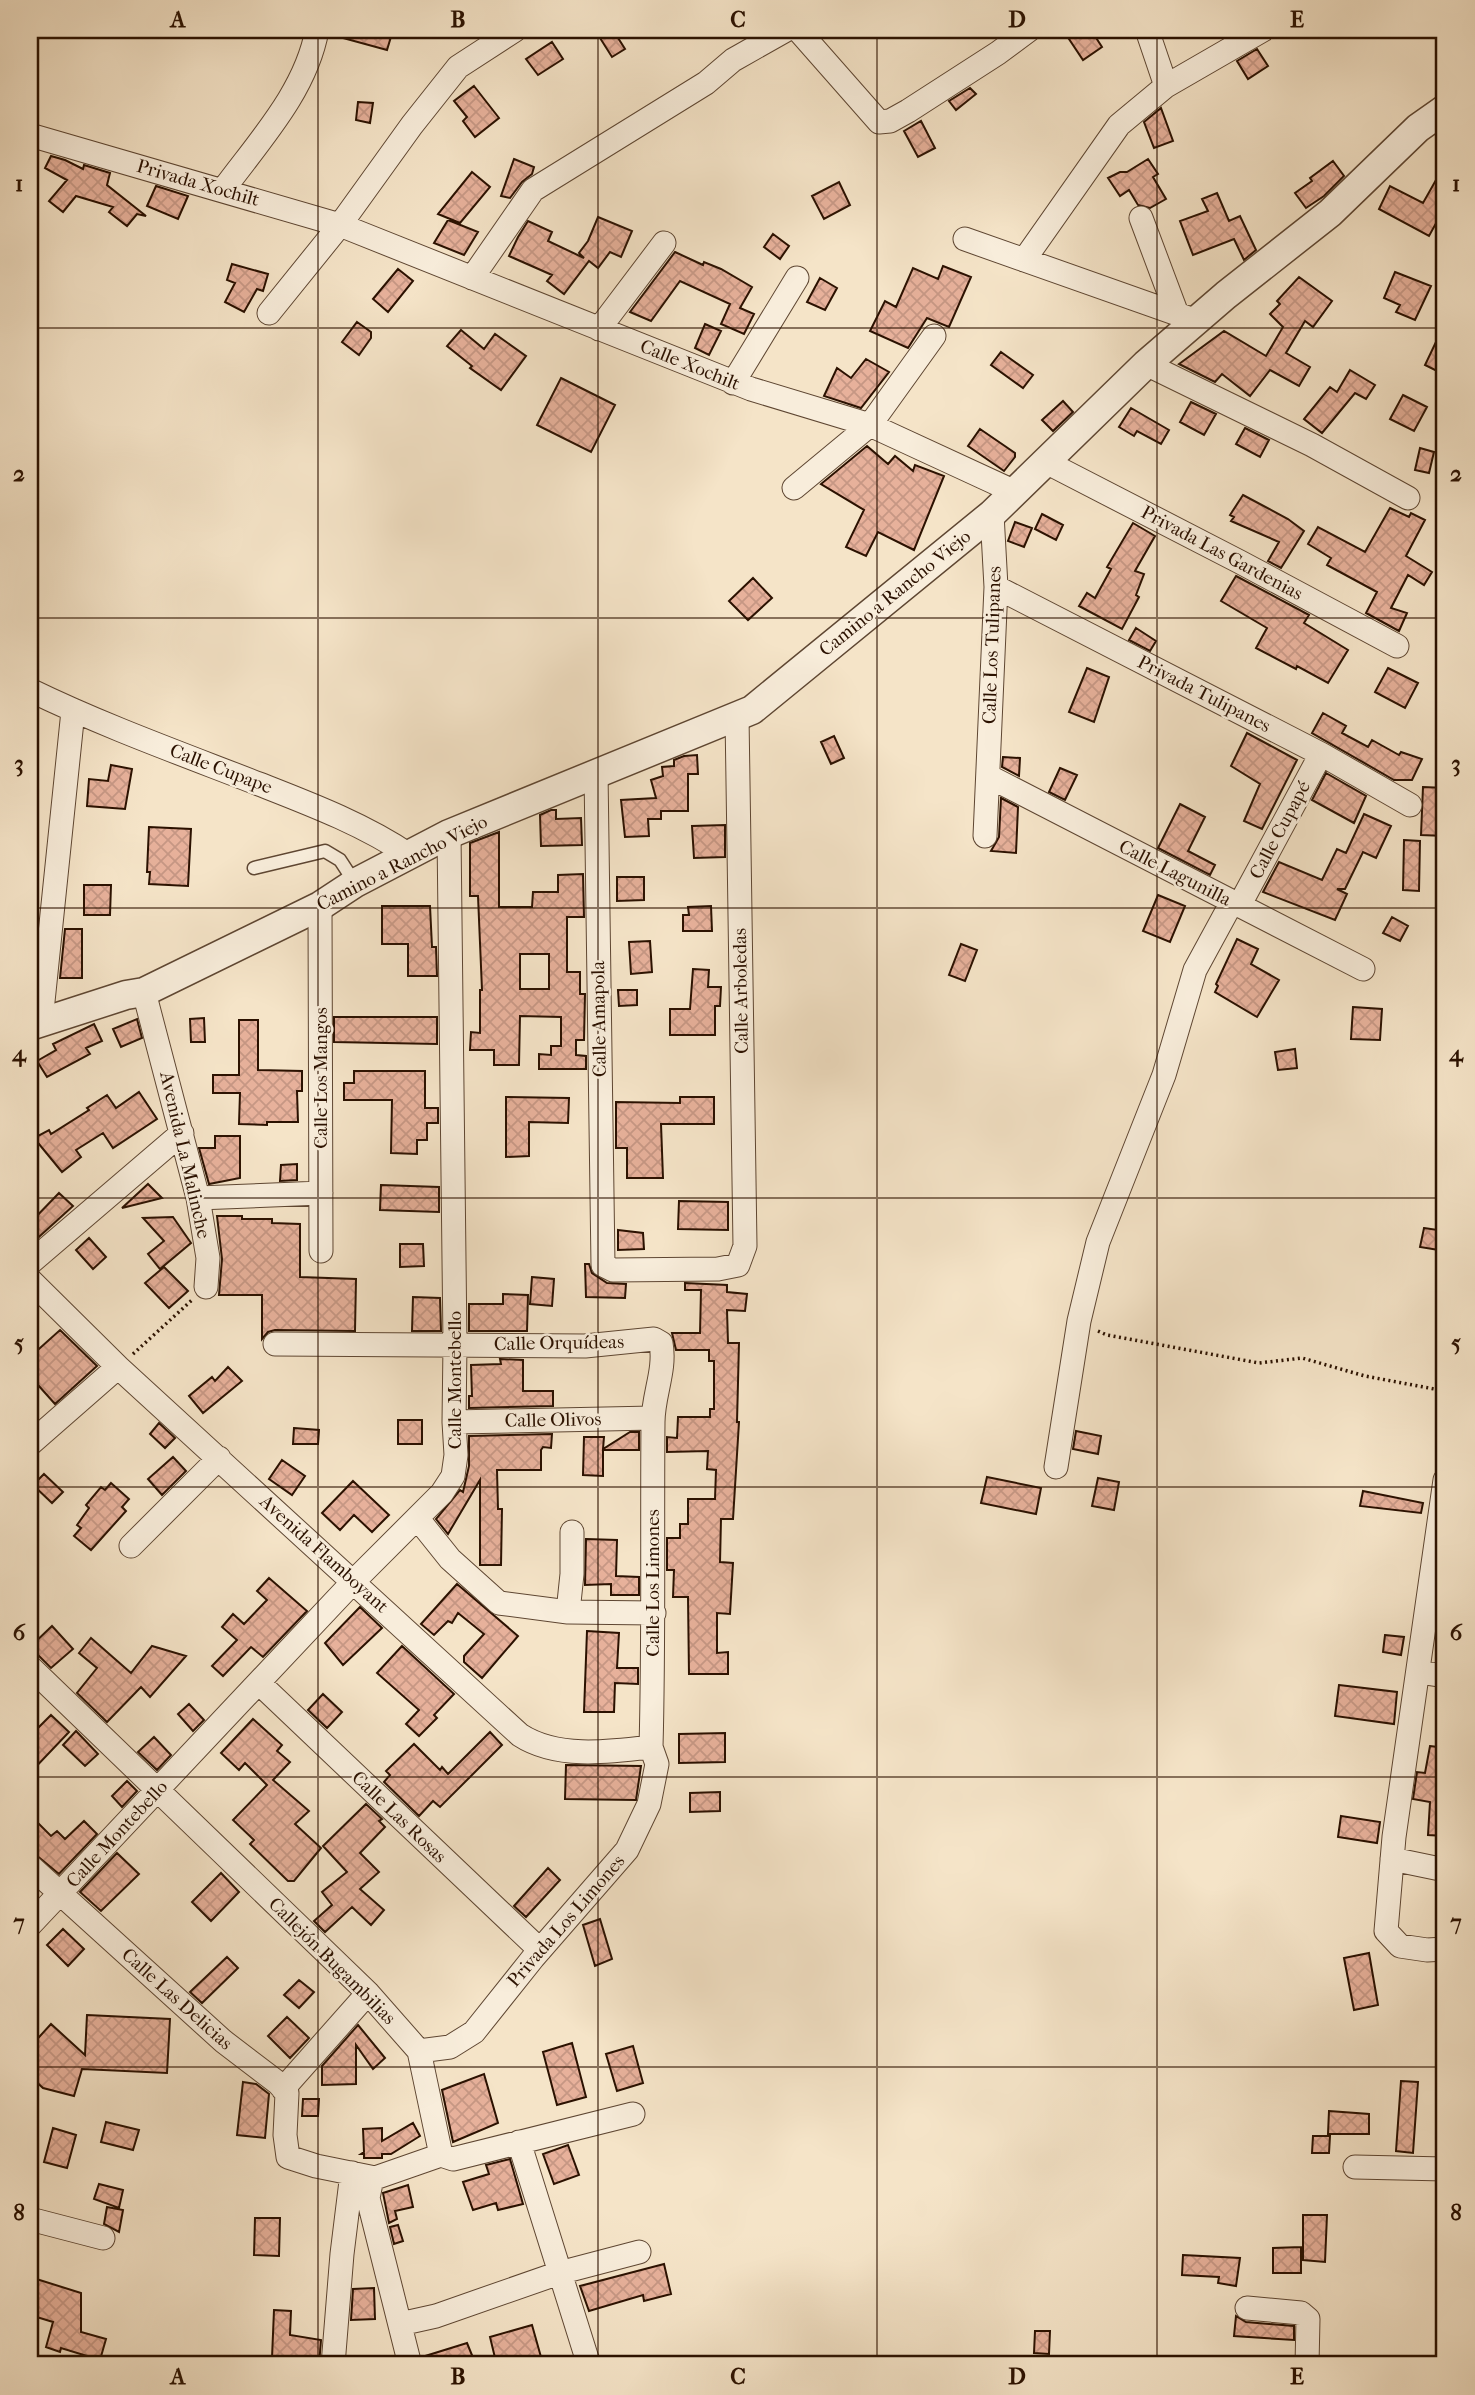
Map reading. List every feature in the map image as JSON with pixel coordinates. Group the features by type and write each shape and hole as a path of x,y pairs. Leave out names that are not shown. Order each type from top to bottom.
{"street":[{"path":"223,190 296,90 313,50 317,30"},
{"path":"269,313 340,225 412,125 458,67 515,30"},
{"path":"472,278 533,190 706,83 733,60 786,30"},
{"path":"798,30 879,122 890,121 908,111 998,54 1029,30"},
{"path":"1147,30 1166,86"},
{"path":"1024,260 1119,125 1166,86 1263,30"},
{"name":"Camino a Rancho Viejo","path":"35,1024 144,992 320,905 355,883 450,834 752,710 992,514 1146,364 1187,317 1330,213 1418,128 1445,109"},
{"name":"Privada Xochilt","path":"30,135 223,190 366,235"},
{"path":"1141,218 1187,317"},
{"name":"Calle Xochilt","path":"366,235 733,383 870,425 1015,492"},
{"path":"965,239 1187,317"},
{"path":"599,329 664,243"},
{"path":"733,383 797,278"},
{"path":"794,488 870,425 934,336"},
{"path":"1146,364 1312,445 1408,498"},
{"name":"Privada Las Gardenias","path":"1046,462 1397,646"},
{"name":"Calle Los Tulipanes","path":"985,836 996,587 992,514"},
{"name":"Privada Tulipanes","path":"996,587 1321,754 1410,805"},
{"name":"Calle Cupape","path":"30,690 73,711 313,805 383,837 409,855"},
{"path":"35,1024 73,711"},
{"name":"Calle Arboledas","path":"603,1265 613,1270 718,1269 738,1265 745,1246 737,716"},
{"name":"Calle Cupapé","path":"1056,1467 1079,1321 1098,1242 1164,1075 1195,970 1236,904 1321,754"},
{"name":"Calle Amapola","path":"596,772 603,1265"},
{"name":"Calle Lagunilla","path":"988,776 1363,970"},
{"name":"Calle Montebello","path":"30,1925 64,1898 158,1791 354,1581 442,1493 453,1476 456,1455 450,834"},
{"name":"Calle Los Mangos","path":"320,905 321,1251"},
{"name":"Avenida La Malinche","path":"144,992 198,1198 208,1258 206,1287"},
{"path":"30,1263 181,1133"},
{"path":"198,1198 321,1193"},
{"name":"Avenida Flamboyant","path":"30,1280 118,1367 520,1735 534,1744 552,1750 619,1751 651,1747"},
{"name":"Calle Orquídeas","path":"275,1344 585,1346 654,1339 661,1343"},
{"name":"Calle Los Limones","path":"651,1747 654,1613 653,1418 663,1356 661,1343"},
{"path":"30,1444 118,1367"},
{"name":"Calle Olivos","path":"454,1422 653,1418"},
{"path":"131,1546 219,1458"},
{"path":"1445,1480 1392,1859 1386,1931 1400,1946 1445,1950"},
{"path":"418,1519 450,1559 499,1603 568,1612 654,1613"},
{"path":"568,1612 572,1532"},
{"name":"Callejón Bugambilias","path":"30,1667 368,1993 419,2050 447,2157"},
{"path":"1419,1672 1445,1676"},
{"name":"Calle Las Rosas","path":"259,1683 540,1950"},
{"name":"Privada Los Limones","path":"419,2050 450,2047 474,2032 540,1950 627,1850 649,1804 657,1764 651,1747"},
{"path":"1392,1859 1445,1870"},
{"name":"Calle Las Delicias","path":"30,1866 223,2041 285,2091"},
{"path":"368,1993 285,2091 288,2157 316,2166 375,2178 447,2157 519,2143 634,2113"},
{"path":"519,2143 589,2365"},
{"path":"1355,2167 1445,2169"},
{"path":"333,2365 352,2173"},
{"path":"375,2178 368,2197 410,2365"},
{"path":"30,2219 103,2238"},
{"path":"400,2324 436,2316 559,2273 639,2252"},
{"path":"1247,2308 1301,2313 1308,2319 1307,2365"}],"lane":[{"path":"254,868 325,851 340,860 355,883"}],"path":[{"path":"118,1367 206,1287"},
{"path":"1079,1321 1107,1335 1197,1353 1259,1363 1302,1358 1365,1376 1445,1391"}],"building":[{"path":"332,30 393,30 387,50 332,35"},
{"path":"595,30 613,30 625,49 612,57"},
{"path":"1083,30 1091,30 1102,47 1083,60 1069,39"},
{"path":"552,42 563,59 538,75 526,59"},
{"path":"1257,49 1268,66 1248,79 1237,61"},
{"path":"474,86 499,118 475,137 463,121 467,117 454,101"},
{"path":"970,88 976,94 956,110 949,101"},
{"path":"358,102 373,103 370,123 356,120"},
{"path":"1161,108 1173,141 1154,148 1144,122"},
{"path":"921,121 935,148 918,157 904,131"},
{"path":"51,156 83,169 84,165 110,173 107,185 146,216 137,214 127,226 109,212 113,207 76,196 63,212 49,201 67,180 45,168"},
{"path":"514,159 534,167 532,174 510,198 501,196"},
{"path":"1148,159 1158,174 1153,177 1166,199 1150,208 1138,205 1129,190 1120,196 1108,178 1120,172 1127,172"},
{"path":"1333,161 1344,176 1324,196 1306,208 1295,193"},
{"path":"1445,164 1445,207 1429,236 1379,209 1390,186 1423,203"},
{"path":"472,172 490,187 460,223 438,214"},
{"path":"839,182 850,205 824,219 812,196"},
{"path":"156,186 188,196 178,219 147,206"},
{"path":"1217,193 1229,221 1240,216 1256,250 1244,260 1234,239 1193,255 1180,221 1208,211 1202,199"},
{"path":"598,217 632,231 621,257 610,252 598,268 589,261 564,294 547,281 552,275 509,256 528,221 552,232 548,241 584,258 579,253 588,241"},
{"path":"448,220 478,232 464,255 434,243"},
{"path":"773,234 789,246 780,259 764,247"},
{"path":"675,252 703,265 704,262 721,269 752,287 740,308 754,314 744,334 721,324 730,304 680,281 651,321 630,312"},
{"path":"232,264 268,274 263,291 257,289 244,312 225,302 235,283 227,280"},
{"path":"943,266 971,277 949,327 927,318 908,348 870,331 885,301 896,307 913,268 938,279"},
{"path":"398,269 413,281 388,312 373,299"},
{"path":"1395,272 1431,286 1415,320 1396,312 1400,305 1384,298"},
{"path":"1299,277 1332,301 1313,327 1305,321 1286,353 1310,367 1299,386 1270,370 1250,396 1222,374 1215,382 1179,364 1224,331 1266,356 1283,327 1270,314 1280,304 1277,301"},
{"path":"820,278 837,288 825,310 807,302"},
{"path":"357,322 371,332 371,338 359,355 342,342"},
{"path":"1445,323 1445,375 1425,365"},
{"path":"705,324 721,331 709,355 695,348"},
{"path":"461,330 484,349 495,334 526,356 501,390 470,368 472,366 447,346"},
{"path":"1001,352 1033,375 1023,388 991,365"},
{"path":"866,359 889,372 861,408 824,396 837,368 851,378"},
{"path":"1350,370 1375,385 1366,399 1355,393 1322,433 1304,419 1330,387 1337,392"},
{"path":"561,378 615,405 591,452 537,425"},
{"path":"1403,395 1427,407 1414,431 1390,419"},
{"path":"1063,401 1073,412 1053,431 1042,420"},
{"path":"1191,402 1216,414 1204,435 1180,422"},
{"path":"1131,408 1169,430 1161,444 1137,431 1134,436 1119,427"},
{"path":"1245,428 1269,440 1260,457 1236,444"},
{"path":"980,429 1015,453 1004,471 968,446"},
{"path":"867,446 888,464 895,456 913,471 915,465 944,476 914,550 878,532 866,556 846,547 864,510 821,484"},
{"path":"1420,448 1434,452 1429,473 1415,470"},
{"path":"1243,495 1288,519 1304,531 1281,568 1268,561 1279,542 1231,521 1234,517 1230,515"},
{"path":"1390,508 1409,517 1411,513 1425,520 1406,556 1432,572 1424,585 1408,575 1391,608 1407,613 1399,631 1366,613 1377,592 1327,565 1331,558 1308,544 1318,527 1365,552"},
{"path":"1042,514 1063,525 1056,540 1035,529"},
{"path":"1015,522 1032,528 1024,547 1008,541"},
{"path":"1133,523 1155,536 1135,571 1144,574 1136,595 1139,597 1122,629 1079,606 1087,593 1095,598 1111,569 1107,567"},
{"path":"1236,576 1309,615 1304,623 1348,650 1328,683 1256,648 1267,628 1221,601"},
{"path":"753,578 772,598 748,620 729,601"},
{"path":"1136,628 1156,641 1150,651 1129,640"},
{"path":"1087,668 1109,677 1094,722 1069,712"},
{"path":"1388,668 1418,683 1405,708 1375,692"},
{"path":"1323,713 1346,726 1342,733 1368,747 1372,740 1399,755 1401,752 1422,759 1412,780 1394,780 1312,733"},
{"path":"1247,733 1297,760 1262,829 1244,821 1260,784 1231,766"},
{"path":"834,736 844,758 831,764 821,742"},
{"path":"697,755 698,774 688,774 688,811 661,811 661,819 648,819 649,836 625,837 621,800 656,798 651,780 663,776 662,767 674,766 674,760 684,756"},
{"path":"1003,757 1020,758 1019,776 1002,767"},
{"path":"111,765 132,769 125,809 87,806 89,779 108,781"},
{"path":"1060,768 1077,775 1065,800 1049,792"},
{"path":"1326,773 1366,796 1354,823 1312,800"},
{"path":"1423,787 1445,788 1445,836 1421,835"},
{"path":"1001,798 1018,807 1016,853 991,851 999,837"},
{"path":"1180,804 1205,817 1188,851 1215,865 1210,875 1158,848"},
{"path":"556,810 556,819 581,818 582,845 541,846 540,815"},
{"path":"1364,814 1391,826 1376,858 1363,852 1345,889 1337,889 1347,894 1335,920 1263,892 1279,862 1322,880 1337,849 1346,853"},
{"path":"725,825 725,857 694,858 692,826"},
{"path":"149,827 191,829 188,886 149,884"},
{"path":"499,832 499,907 532,907 533,892 558,892 558,875 583,874 584,917 567,917 567,972 580,972 580,994 585,994 584,1040 576,1040 576,1055 586,1056 586,1069 539,1069 539,1054 551,1055 551,1046 561,1046 561,1017 520,1016 519,1065 494,1065 494,1050 470,1050 471,1032 480,1033 482,990 478,896 470,896 470,843","holes":["520,954 549,954 549,989 520,989"]},
{"path":"1404,840 1420,841 1419,891 1403,890"},
{"path":"617,877 644,877 644,900 617,901"},
{"path":"84,885 111,885 110,915 84,915"},
{"path":"1158,895 1185,906 1170,942 1143,931"},
{"path":"382,906 430,906 437,976 408,976 408,944 382,944"},
{"path":"711,906 712,931 683,931 683,915 689,915 688,907"},
{"path":"1392,917 1408,926 1400,941 1383,933"},
{"path":"65,929 82,929 82,978 60,978"},
{"path":"1237,939 1258,949 1251,964 1279,980 1257,1017 1215,992 1218,986 1216,984"},
{"path":"650,941 652,972 631,974 629,942"},
{"path":"961,944 977,950 965,981 949,975"},
{"path":"693,969 709,970 708,987 721,987 720,1006 715,1006 715,1035 670,1035 670,1009 690,1009"},
{"path":"618,990 637,990 637,1005 619,1006"},
{"path":"1353,1007 1382,1009 1380,1040 1351,1039"},
{"path":"334,1017 437,1017 437,1044 334,1042"},
{"path":"204,1018 205,1042 191,1042 190,1019"},
{"path":"137,1019 142,1038 121,1047 113,1029"},
{"path":"239,1020 258,1020 258,1070 302,1071 302,1091 297,1091 298,1122 239,1124 240,1093 213,1093 213,1075 239,1075"},
{"path":"94,1024 102,1041 86,1048 90,1054 47,1077 37,1061 56,1050 53,1044"},
{"path":"1295,1049 1297,1068 1278,1070 1275,1052"},
{"path":"354,1071 425,1071 425,1108 438,1108 438,1123 427,1123 427,1140 417,1140 417,1154 391,1153 392,1100 344,1100 344,1083 354,1083"},
{"path":"139,1092 157,1119 113,1148 103,1133 76,1150 81,1157 62,1172 34,1138 49,1130 51,1134 107,1095 116,1108"},
{"path":"506,1097 569,1098 568,1123 529,1122 529,1156 506,1157"},
{"path":"680,1097 714,1097 714,1124 661,1124 663,1178 627,1178 627,1148 616,1148 616,1102 680,1103"},
{"path":"215,1136 240,1136 240,1178 209,1184 199,1148 215,1148"},
{"path":"297,1164 297,1180 280,1181 281,1165"},
{"path":"148,1184 162,1198 122,1208"},
{"path":"381,1185 439,1187 439,1212 380,1210"},
{"path":"59,1193 73,1206 30,1245 30,1223"},
{"path":"679,1201 728,1202 728,1230 678,1229"},
{"path":"217,1216 242,1216 242,1219 272,1219 272,1223 300,1224 300,1277 356,1279 355,1331 275,1330 268,1332 262,1339 262,1295 219,1295 222,1259"},
{"path":"173,1217 191,1243 160,1269 148,1254 164,1241 143,1218"},
{"path":"1424,1228 1445,1231 1445,1251 1420,1247"},
{"path":"618,1230 643,1233 644,1249 618,1250"},
{"path":"89,1238 106,1257 93,1269 76,1250"},
{"path":"400,1244 423,1244 424,1266 400,1267"},
{"path":"585,1264 589,1264 592,1273 607,1283 626,1284 625,1298 586,1297"},
{"path":"164,1267 188,1291 169,1308 145,1283"},
{"path":"532,1277 554,1279 552,1306 530,1304"},
{"path":"685,1283 727,1285 727,1292 747,1294 745,1311 727,1310 728,1343 739,1343 739,1422 733,1519 721,1519 720,1562 733,1563 730,1614 717,1613 717,1653 728,1652 728,1674 689,1674 688,1597 673,1597 674,1570 667,1570 667,1538 680,1538 680,1524 688,1524 688,1499 715,1499 716,1470 707,1469 708,1451 667,1452 667,1437 677,1438 678,1417 710,1417 710,1409 714,1409 714,1361 709,1361 709,1350 676,1350 672,1333 700,1333 701,1290 685,1290"},
{"path":"503,1294 528,1295 527,1331 469,1331 469,1304 503,1304"},
{"path":"413,1297 440,1298 441,1331 412,1331"},
{"path":"60,1330 97,1366 55,1404 30,1376 30,1357"},
{"path":"500,1359 523,1360 523,1391 553,1391 553,1406 469,1408 469,1396 472,1396 471,1365 501,1364"},
{"path":"228,1367 242,1381 203,1413 189,1396 212,1377 215,1381"},
{"path":"398,1420 422,1420 422,1444 398,1444"},
{"path":"159,1423 175,1438 165,1448 150,1434"},
{"path":"294,1428 319,1430 318,1444 293,1444"},
{"path":"1076,1431 1101,1436 1098,1454 1073,1449"},
{"path":"630,1432 639,1432 639,1450 603,1450 603,1476 583,1475 584,1437 604,1437 603,1449"},
{"path":"552,1434 551,1448 543,1447 541,1450 541,1470 497,1470 498,1509 502,1509 501,1565 480,1565 480,1480 448,1534 436,1519 460,1490 463,1492 469,1466 469,1436"},
{"path":"173,1457 186,1471 162,1495 148,1479"},
{"path":"282,1460 305,1476 292,1495 269,1479"},
{"path":"44,1474 63,1492 52,1503 33,1485"},
{"path":"987,1477 1041,1488 1036,1514 981,1503"},
{"path":"1098,1478 1119,1482 1114,1510 1092,1506"},
{"path":"353,1481 389,1515 372,1532 354,1515 340,1530 322,1513"},
{"path":"111,1483 129,1499 122,1507 126,1511 91,1550 74,1536 81,1528 77,1525 89,1508 86,1505 101,1487 105,1490"},
{"path":"1363,1491 1423,1503 1421,1513 1360,1506"},
{"path":"586,1539 617,1540 616,1576 639,1577 639,1595 611,1595 611,1584 585,1585"},
{"path":"269,1578 307,1611 263,1657 251,1647 223,1676 212,1666 237,1640 222,1627 233,1614 244,1624 267,1600 257,1591"},
{"path":"457,1584 518,1636 482,1678 464,1662 464,1656 484,1634 458,1613 452,1623 448,1621 434,1635 421,1624"},
{"path":"360,1607 382,1628 343,1665 325,1643"},
{"path":"52,1626 73,1649 51,1668 30,1647"},
{"path":"587,1631 619,1633 617,1668 638,1668 638,1684 615,1683 614,1712 584,1712"},
{"path":"1385,1635 1404,1637 1401,1655 1383,1652"},
{"path":"91,1638 131,1673 152,1646 186,1656 150,1697 141,1687 107,1722 77,1693 97,1668 79,1653"},
{"path":"402,1646 454,1694 434,1715 437,1718 419,1736 406,1724 419,1710 377,1673"},
{"path":"1339,1685 1397,1692 1394,1724 1335,1716"},
{"path":"323,1694 342,1712 327,1728 308,1710"},
{"path":"189,1704 204,1720 193,1731 178,1714"},
{"path":"51,1715 69,1732 30,1773 30,1736"},
{"path":"253,1719 282,1745 277,1751 290,1762 273,1780 309,1811 295,1824 321,1848 294,1881 288,1881 250,1844 254,1840 233,1820 267,1785 245,1763 239,1770 221,1753"},
{"path":"76,1731 98,1754 85,1766 63,1745"},
{"path":"490,1732 502,1745 440,1807 433,1801 419,1816 384,1782 390,1775 386,1771 414,1744 440,1770 442,1767 448,1774"},
{"path":"725,1733 725,1762 679,1763 679,1734"},
{"path":"154,1737 171,1755 157,1770 138,1752"},
{"path":"1430,1746 1445,1748 1445,1836 1428,1835 1430,1802 1413,1799 1417,1772 1425,1773"},
{"path":"566,1765 641,1766 636,1800 565,1799"},
{"path":"127,1781 137,1791 122,1807 112,1796"},
{"path":"720,1792 720,1811 690,1812 690,1793"},
{"path":"366,1804 382,1819 379,1821 385,1827 360,1853 379,1872 360,1889 384,1910 371,1925 352,1907 325,1932 314,1921 332,1905 322,1892 347,1872 323,1846"},
{"path":"30,1815 51,1836 57,1831 65,1839 84,1821 97,1834 59,1874 30,1850"},
{"path":"1341,1816 1380,1822 1377,1843 1338,1837"},
{"path":"117,1853 139,1874 101,1911 80,1892"},
{"path":"548,1868 560,1880 526,1917 514,1906"},
{"path":"221,1873 239,1892 211,1921 192,1902"},
{"path":"600,1919 612,1959 595,1966 583,1925"},
{"path":"63,1929 84,1949 68,1966 47,1945"},
{"path":"1369,1953 1378,2005 1354,2010 1344,1958"},
{"path":"227,1957 238,1968 202,2003 190,1992"},
{"path":"299,1980 314,1992 299,2008 284,1995"},
{"path":"87,2015 170,2019 167,2073 82,2069 74,2096 43,2088 30,2076 30,2047 51,2024 85,2055"},
{"path":"287,2017 309,2038 290,2058 268,2036"},
{"path":"358,2025 385,2058 373,2069 356,2045 356,2084 322,2085 322,2066"},
{"path":"572,2043 586,2097 557,2105 543,2052"},
{"path":"633,2046 643,2083 617,2091 606,2054"},
{"path":"484,2074 498,2123 453,2142 442,2090"},
{"path":"1401,2081 1418,2082 1413,2153 1396,2151"},
{"path":"243,2082 256,2084 269,2094 265,2138 237,2135"},
{"path":"303,2099 319,2099 318,2116 302,2116"},
{"path":"1329,2111 1369,2114 1369,2134 1328,2134"},
{"path":"106,2122 139,2130 133,2150 101,2142"},
{"path":"413,2123 420,2136 391,2154 382,2154 382,2158 364,2158 364,2154 361,2154 364,2152 363,2129 382,2128 382,2141"},
{"path":"53,2128 76,2135 67,2168 44,2162"},
{"path":"1313,2136 1330,2136 1329,2153 1312,2153"},
{"path":"568,2145 579,2175 554,2184 543,2154"},
{"path":"510,2159 523,2204 498,2210 496,2203 473,2210 463,2182 489,2174 486,2165"},
{"path":"99,2184 123,2190 119,2208 94,2199"},
{"path":"408,2185 413,2207 395,2211 397,2219 389,2223 383,2193"},
{"path":"107,2207 123,2210 119,2232 104,2224"},
{"path":"1303,2215 1327,2215 1325,2262 1303,2260"},
{"path":"255,2218 280,2218 279,2256 254,2255"},
{"path":"398,2225 403,2241 394,2244 390,2227"},
{"path":"1301,2247 1301,2273 1273,2273 1273,2248"},
{"path":"1183,2255 1240,2258 1236,2286 1218,2283 1219,2277 1182,2275"},
{"path":"664,2264 671,2294 644,2301 643,2295 589,2311 580,2286"},
{"path":"30,2277 81,2293 81,2332 106,2339 100,2360 61,2348 60,2352 46,2347 53,2322 30,2315"},
{"path":"374,2288 375,2319 351,2320 353,2289"},
{"path":"274,2310 291,2311 290,2335 321,2340 319,2365 301,2365 303,2360 272,2358"},
{"path":"1236,2316 1246,2322 1294,2326 1294,2340 1234,2336"},
{"path":"532,2325 541,2357 514,2365 512,2357 496,2362 490,2337"},
{"path":"1035,2331 1050,2331 1049,2354 1034,2353"},
{"path":"467,2343 476,2365 424,2365 422,2357"}]}
